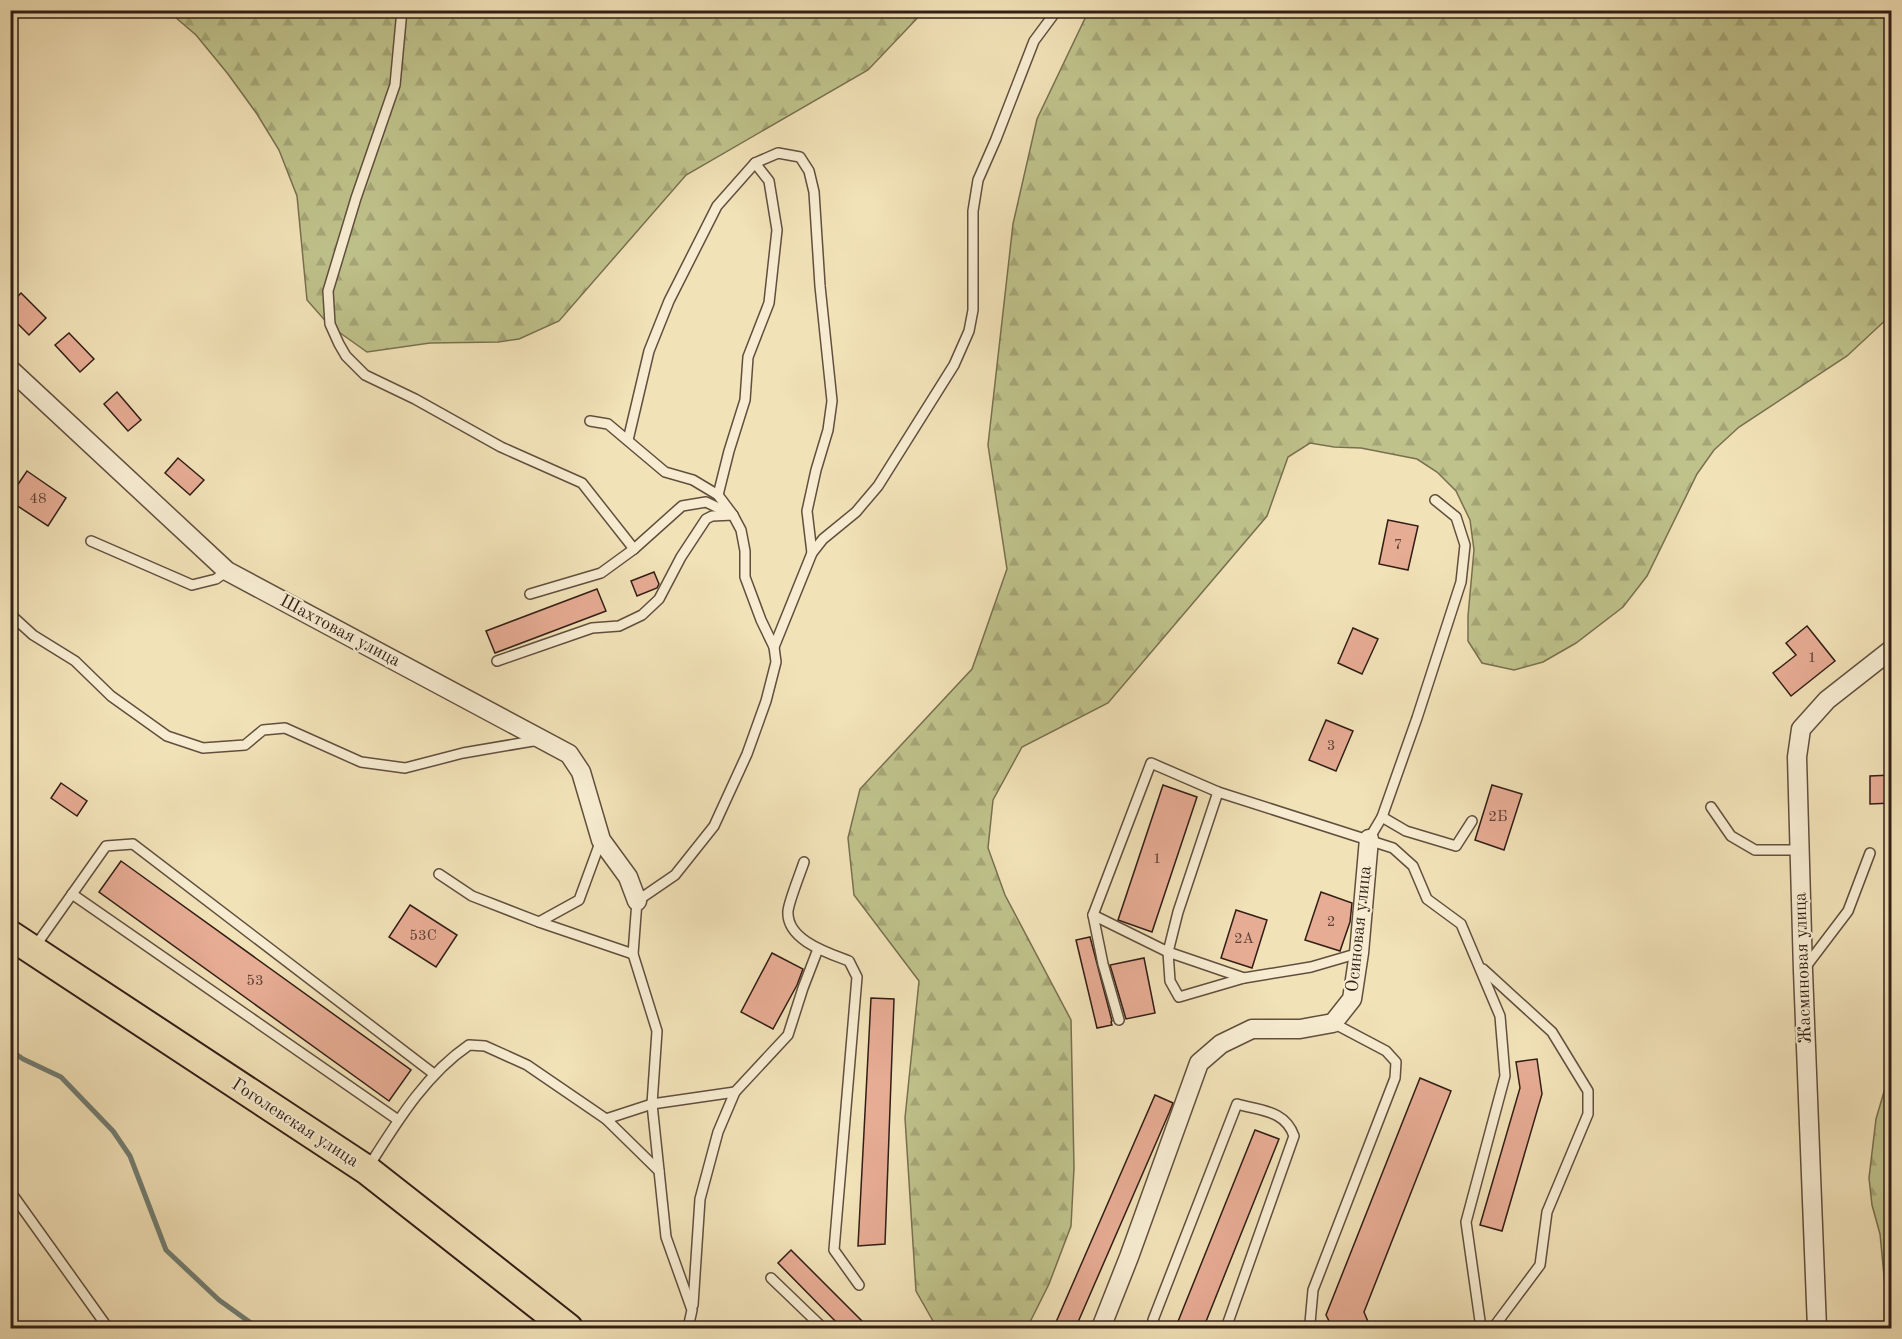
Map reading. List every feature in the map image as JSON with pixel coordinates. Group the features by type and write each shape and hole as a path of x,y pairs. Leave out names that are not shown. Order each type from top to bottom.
{"main road":[{"name":"Гоголевская улица","path":"21,942 367,1170 568,1329"}],"street":[{"name":"Шахтовая улица","path":"10,369 227,571 564,750 578,765 601,840 628,877 637,901"},
{"name":"Жасминовая улица","path":"1817,1329 1797,757 1801,729 1827,700 1892,649"},
{"name":"Осиновая улица","path":"1334,1023 1352,999 1359,954 1368,839"},
{"path":"1101,1329 1199,1063 1221,1044 1252,1029 1300,1029 1334,1023"}],"lane":[{"path":"402,10 395,85 356,198 328,291 330,324 334,334 346,356 365,375 415,399 501,447 582,483 634,549"},
{"path":"774,647 812,553 823,539 856,512 878,486 954,365 969,331 973,310 972,211 978,180 1034,41 1057,10"},
{"path":"628,440 649,351 669,301 717,206 755,163 778,153 800,157 809,171 814,192 820,286 832,401 828,430 807,511 812,553"},
{"path":"718,495 745,400 748,357 769,303 777,230 769,181 755,163"},
{"path":"590,421 608,424 665,472 693,480 718,495 741,530 745,551 745,577 774,647 776,662 766,701 747,754 714,825 675,875 637,901 633,954 657,1031 652,1104 666,1237 692,1310"},
{"name":"Осиновая улица","path":"1368,839 1382,817 1461,582 1466,544 1455,517 1435,500"},
{"path":"530,594 601,573 634,549 682,506 706,502 733,515"},
{"path":"497,661 592,628 619,626 642,615 659,599 681,557 706,519 712,516 733,515"},
{"path":"90,542 192,585 216,579 227,571"},
{"path":"10,614 33,634 75,661 111,696 167,736 203,748 245,745 263,730 285,728 361,762 405,768 463,753 544,739"},
{"path":"1119,1020 1102,964 1093,915 1151,763 1218,792 1393,848 1413,866 1427,899 1461,924 1500,1016 1505,1076 1466,1222 1481,1329"},
{"path":"1218,792 1178,912 1168,952 1170,981 1179,997 1245,978 1311,967 1359,954"},
{"path":"1711,807 1731,836 1755,850 1800,850"},
{"path":"1382,817 1406,831 1456,846 1472,821"},
{"path":"539,922 579,900 601,840"},
{"path":"21,942 72,894 106,846 133,844 434,1074"},
{"path":"1803,971 1848,911 1870,853"},
{"path":"804,862 788,912 794,932 818,949 849,961 857,977 834,1250 859,1285"},
{"path":"439,874 471,896 633,954"},
{"path":"72,894 398,1120"},
{"path":"1093,915 1168,952 1245,978"},
{"path":"688,1329 692,1310 700,1199 718,1132 735,1092 788,1035 818,949"},
{"path":"1479,965 1552,1032 1588,1091 1588,1114 1547,1212 1540,1265 1494,1329"},
{"path":"1313,1329 1310,1323 1313,1290 1395,1078 1396,1062 1386,1051 1334,1023"},
{"path":"367,1170 398,1120 434,1074 469,1045 485,1046 527,1065 606,1119 659,1171"},
{"path":"606,1119 652,1104 735,1092"},
{"path":"1156,1329 1153,1320 1237,1104 1282,1116 1290,1125 1294,1136 1226,1329"},
{"path":"10,1191 108,1329"},
{"path":"771,1278 823,1329"}],"green space":[{"path":"1089,10 1891,11 1891,315 1847,356 1739,427 1714,450 1697,474 1647,576 1623,607 1576,643 1543,662 1514,670 1482,663 1468,641 1474,550 1470,520 1456,491 1437,472 1417,459 1361,448 1310,443 1288,457 1267,516 1108,703 1022,747 993,800 988,848 1005,895 1071,1020 1074,1168 1071,1226 1049,1284 1027,1328 937,1328 916,1291 905,1118 919,981 854,895 848,838 860,789 972,669 1007,569 988,445 1013,224 1037,119"},
{"path":"168,11 924,11 868,70 686,175 559,321 519,339 498,342 430,343 367,352 329,325 307,300 297,196 279,150 228,74 196,35"},
{"path":"1891,1068 1892,1328 1889,1328 1880,1234 1872,1205 1869,1178 1876,1119"}],"building":[{"path":"21,293 46,318 29,335 10,316 10,304"},
{"path":"69,333 94,359 80,372 55,345"},
{"path":"117,392 141,420 128,431 104,404"},
{"path":"178,458 204,480 190,495 165,473"},
{"path":"27,471 66,498 48,526 10,501 10,496"},
{"path":"1388,520 1418,526 1408,570 1379,564"},
{"path":"654,572 659,584 657,588 637,596 631,581"},
{"path":"597,589 606,611 495,653 486,631"},
{"path":"1807,626 1835,661 1791,696 1773,673 1796,655 1786,643"},
{"path":"1353,628 1378,639 1362,674 1338,663"},
{"path":"1326,720 1353,731 1336,771 1309,760"},
{"path":"1892,775 1892,803 1870,804 1870,776"},
{"path":"61,783 87,801 77,816 51,798"},
{"path":"1163,785 1197,797 1152,932 1118,920"},
{"path":"1492,785 1522,794 1504,850 1475,840"},
{"path":"121,861 411,1070 389,1101 99,892"},
{"path":"1321,892 1352,903 1350,922 1340,951 1305,940"},
{"path":"410,905 457,935 436,967 389,937"},
{"path":"1236,910 1267,920 1252,968 1221,958"},
{"path":"1090,937 1112,1021 1112,1025 1097,1028 1076,940"},
{"path":"772,953 803,969 773,1029 741,1012"},
{"path":"1144,958 1155,1013 1126,1019 1110,965"},
{"path":"871,998 894,999 885,1244 858,1246"},
{"path":"1537,1059 1542,1094 1502,1231 1480,1225 1520,1088 1516,1062"},
{"path":"1420,1078 1451,1091 1364,1312 1371,1329 1333,1329 1326,1315"},
{"path":"1155,1095 1173,1103 1075,1329 1053,1329"},
{"path":"1255,1130 1279,1139 1203,1329 1175,1329"},
{"path":"791,1250 870,1329 843,1329 778,1263"}],"waterway":[{"path":"10,1050 23,1059 61,1077 113,1131 130,1156 166,1250 219,1300 258,1328"}]}
